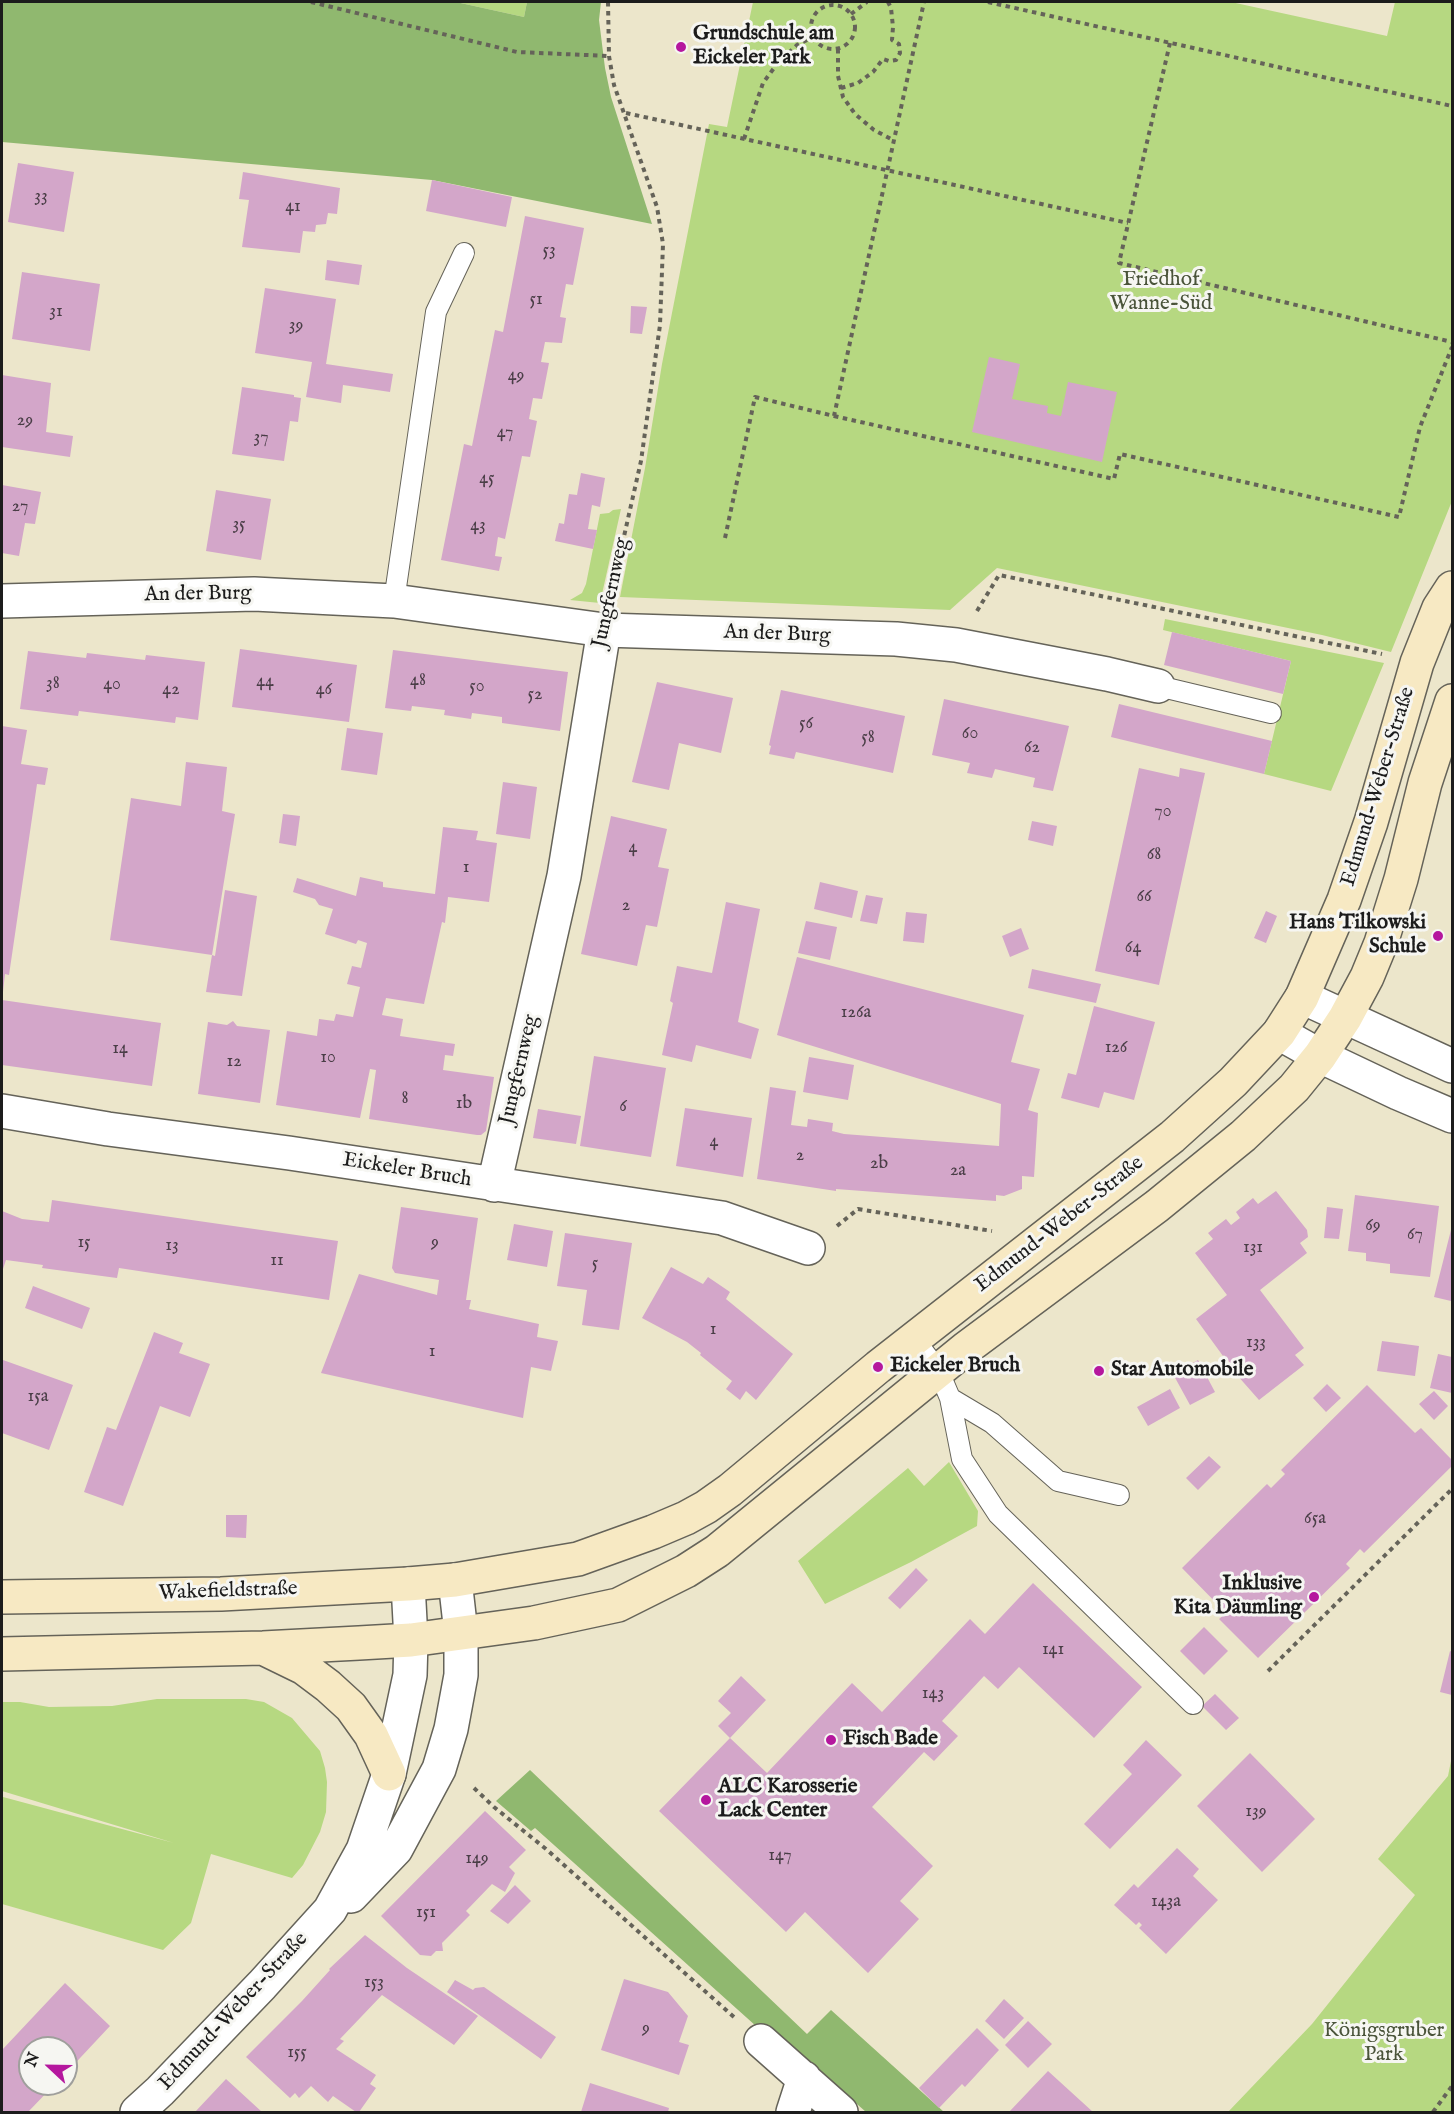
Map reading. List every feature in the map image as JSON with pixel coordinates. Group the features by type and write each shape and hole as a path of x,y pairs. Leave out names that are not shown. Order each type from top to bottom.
{"main road":[{"name":"Edmund-Weber-Straße","path":"454,1580 578,1559 686,1518 730,1490 914,1339 1172,1137 1233,1082 1279,1033 1302,997 1344,900 1371,822 1417,663 1439,608 1452,588"},
{"name":"Edmund-Weber-Straße","path":"411,1640 534,1623 618,1605 686,1571 717,1551 944,1385 965,1349 1109,1244 1243,1136 1294,1088 1320,1056 1345,1018 1367,977 1381,943 1407,858 1425,783 1452,701"},
{"name":"Wakefieldstraße","path":"2,1597 222,1594 454,1580"},
{"path":"2,1654 263,1648 411,1640"},
{"path":"263,1648 304,1668 351,1707 371,1735 389,1774"}],"street":[{"name":"An der Burg","path":"2,601 254,594 394,601 604,630 896,639 956,645 1158,686"},
{"name":"Jungfernweg","path":"494,1185 564,876 604,630"},
{"path":"1302,997 1452,1066"},
{"path":"1279,1033 1320,1056 1452,1116"},
{"name":"Eickeler Bruch","path":"2,1111 108,1129 722,1218 808,1248"},
{"name":"Edmund-Weber-Straße","path":"330,1910 355,1894 396,1849 439,1769 456,1707 460,1675 461,1634 454,1580"},
{"name":"Edmund-Weber-Straße","path":"137,2112 262,1986 330,1910 363,1850 389,1774 410,1675 408,1584"},
{"path":"760,2041 841,2112"},
{"path":"793,2112 804,2079"}],"lane":[{"path":"394,601 436,312 464,253"},
{"path":"1158,686 1270,713"},
{"path":"914,1339 944,1385 992,1423 1058,1481 1119,1495"},
{"path":"944,1385 962,1459 998,1514 1193,1704"}],"path":[{"path":"311,2 517,52 609,56"},
{"name":"Jungfernweg","path":"604,630 640,461 660,326 663,244 657,207 626,113 614,85 609,56 608,2"},
{"path":"851,14 867,2"},
{"path":"841,87 858,83 873,72 883,59 889,62 896,60 900,53 899,44 892,40 893,27 888,2"},
{"path":"834,416 924,2"},
{"path":"988,2 1452,106"},
{"path":"832,5 842,7 851,14 855,22 852,39 838,49 828,49 819,45 813,37 810,26 814,16 821,8 832,5"},
{"path":"744,139 763,84 777,64 796,45 813,37"},
{"path":"1170,43 1119,263 1452,342"},
{"path":"838,49 843,97 855,114 874,130 893,140"},
{"path":"626,113 1128,223"},
{"path":"724,538 755,397 1114,479 1120,454 1399,517 1420,427 1452,347"},
{"path":"956,645 999,575 1392,656"},
{"path":"808,1248 858,1209 988,1229 1032,1248"},
{"path":"1268,1671 1452,1490"},
{"path":"474,1788 546,1849 760,2041"},
{"path":"1433,2112 1452,2086"}],"green space":[{"path":"2,2 456,2 524,17 527,2 601,2 599,20 611,97 652,224 432,180 2,142"},
{"path":"456,2 527,2 524,17"},
{"name":"Friedhof Wanne-Süd","path":"753,2 1231,2 1387,36 1395,2 1452,2 1452,501 1391,652 1322,635 997,568 950,610 620,597 662,364 709,124 727,127"},
{"path":"621,509 600,603 570,600 582,593 586,584 600,514"},
{"path":"1165,619 1384,663 1331,791 1264,774 1291,661 1163,630"},
{"path":"949,1462 978,1511 977,1526 911,1562 825,1604 798,1561 908,1468 924,1486"},
{"path":"157,1699 246,1699 264,1702 292,1718 320,1751 327,1782 326,1812 320,1832 303,1865 292,1878 211,1854 191,1923 163,1950 2,1904 3,1797 174,1843 2,1791 2,1702 20,1702 49,1707 112,1706"},
{"name":"Königsgruber Park","path":"1452,1756 1452,2112 1228,2112 1312,2024 1415,1895 1378,1859 1448,1776"},
{"path":"530,1770 807,2034 831,2010 944,2112 866,2112 772,2029 766,2035 535,1828 531,1831 496,1801"}],"building":[{"path":"18,163 74,172 64,232 8,222"},
{"path":"243,172 340,188 337,214 328,213 326,224 316,225 315,232 303,231 300,253 242,247 249,200 239,199"},
{"path":"432,180 512,197 506,227 426,211"},
{"path":"525,216 584,228 573,285 566,284 560,317 566,318 562,343 545,342 541,362 549,363 542,399 533,398 529,419 537,421 530,457 522,456 505,539 498,537 495,556 502,557 499,571 441,560 464,444 472,446 495,330 503,332"},
{"path":"327,260 362,265 359,285 325,280"},
{"path":"22,272 100,284 90,351 12,339"},
{"path":"265,288 336,299 326,364 393,374 390,392 343,385 341,403 306,397 312,362 255,353"},
{"path":"631,306 647,307 642,334 630,333"},
{"path":"989,357 1020,364 1012,399 1048,406 1047,413 1061,416 1068,382 1117,392 1102,462 972,432"},
{"path":"2,375 51,383 46,432 73,436 70,457 2,447"},
{"path":"242,387 301,398 298,422 290,421 284,461 232,454"},
{"path":"581,473 605,478 600,507 592,505 588,529 597,530 593,549 555,541 559,523 564,524 569,494 577,495"},
{"path":"2,485 41,492 35,524 25,523 19,556 2,553"},
{"path":"216,490 271,499 261,560 206,551"},
{"path":"1172,632 1291,661 1283,694 1164,665"},
{"path":"240,649 357,665 349,722 232,707"},
{"path":"393,650 568,672 560,731 502,723 502,717 472,713 471,719 444,715 445,710 412,706 411,711 385,708"},
{"path":"28,651 86,658 87,653 145,660 146,655 205,662 198,720 176,717 175,723 79,711 78,716 20,709"},
{"path":"657,682 733,698 721,753 679,743 669,790 632,782"},
{"path":"781,690 905,716 893,773 796,752 794,759 769,754"},
{"path":"944,699 1069,726 1053,791 1033,787 1035,778 995,769 992,778 967,773 970,763 932,755"},
{"path":"1119,704 1272,741 1264,774 1111,737"},
{"path":"2,726 27,730 21,764 48,768 45,785 37,784 9,975 5,974 3,992"},
{"path":"347,728 383,733 377,775 341,770"},
{"path":"186,762 227,767 222,811 235,814 212,955 110,940 131,798 181,806"},
{"path":"1139,768 1179,777 1180,768 1205,773 1159,985 1095,971"},
{"path":"503,782 537,787 530,839 496,834"},
{"path":"283,814 300,816 296,846 279,843"},
{"path":"611,816 667,829 658,867 669,869 657,927 646,925 637,966 581,954"},
{"path":"1032,821 1057,826 1053,846 1028,840"},
{"path":"443,827 478,831 476,840 497,843 489,902 448,897 445,923 442,922 424,1004 386,998 382,1015 403,1019 400,1036 455,1044 453,1056 445,1055 443,1070 494,1077 486,1131 477,1135 369,1119 376,1070 370,1069 360,1118 276,1105 287,1031 317,1036 319,1019 334,1021 336,1014 353,1017 360,987 347,984 352,966 361,968 367,943 358,940 356,944 325,934 333,909 319,905 315,899 293,892 297,878 356,896 360,877 383,882 383,887 435,894"},
{"path":"820,882 858,891 852,918 814,909"},
{"path":"225,890 257,896 242,996 206,992 212,955 215,956"},
{"path":"866,895 883,898 877,924 860,921"},
{"path":"726,902 760,909 738,1022 759,1029 751,1059 696,1045 692,1062 662,1055 673,1003 670,1001 677,966 712,973"},
{"path":"1266,911 1277,916 1266,943 1254,938"},
{"path":"906,912 927,914 924,943 903,941"},
{"path":"806,921 837,927 830,960 798,953"},
{"path":"1021,928 1029,949 1010,957 1002,936"},
{"path":"797,957 1024,1015 1011,1062 1040,1069 1028,1110 1038,1113 1034,1177 1022,1176 1022,1189 1004,1196 996,1195 996,1201 836,1189 836,1191 757,1179 770,1087 796,1091 791,1125 807,1127 808,1119 833,1123 832,1131 844,1134 999,1146 1001,1104 777,1035"},
{"path":"1032,969 1101,984 1096,1003 1028,988"},
{"path":"2,1000 161,1023 152,1086 2,1065"},
{"path":"1094,1006 1155,1022 1134,1100 1104,1092 1099,1108 1061,1098 1068,1073 1076,1075"},
{"path":"233,1021 237,1026 270,1030 260,1103 198,1094 208,1022 227,1025"},
{"path":"594,1056 666,1068 651,1157 580,1146"},
{"path":"809,1057 854,1065 848,1100 803,1092"},
{"path":"685,1108 752,1118 743,1177 676,1166"},
{"path":"538,1109 581,1116 576,1144 533,1138"},
{"path":"1276,1191 1307,1230 1308,1237 1300,1243 1307,1253 1260,1290 1304,1348 1295,1355 1304,1365 1259,1400 1229,1366 1231,1364 1196,1319 1227,1295 1195,1253 1213,1239 1208,1233 1226,1219 1231,1225 1240,1218 1236,1212 1253,1198 1258,1204"},
{"path":"1355,1195 1439,1206 1430,1277 1390,1273 1390,1264 1366,1261 1366,1253 1348,1251"},
{"path":"52,1200 338,1241 329,1300 119,1268 117,1278 42,1268 43,1265 6,1260 2,1272 2,1211 22,1219 49,1222"},
{"path":"401,1207 478,1218 466,1300 471,1300 469,1309 539,1324 537,1337 558,1341 551,1371 531,1367 523,1418 321,1373 359,1274 437,1295 439,1280 395,1273 392,1268"},
{"path":"1327,1207 1343,1209 1339,1239 1324,1238"},
{"path":"514,1224 553,1231 547,1267 507,1260"},
{"path":"1452,1226 1452,1296 1451,1301 1434,1297"},
{"path":"565,1233 632,1243 619,1330 582,1325 587,1290 557,1286"},
{"path":"671,1267 703,1284 708,1277 730,1292 726,1299 793,1354 756,1400 746,1391 740,1400 726,1389 732,1381 700,1355 701,1353 687,1342 642,1318"},
{"path":"33,1286 90,1308 82,1329 25,1308"},
{"path":"154,1332 183,1343 179,1353 210,1364 190,1417 160,1406 123,1506 84,1492 107,1427 116,1430"},
{"path":"1382,1341 1419,1346 1415,1376 1377,1371"},
{"path":"1438,1354 1452,1357 1452,1393 1430,1388"},
{"path":"3,1360 73,1385 49,1450 2,1433"},
{"path":"1198,1360 1215,1392 1190,1405 1173,1374"},
{"path":"1327,1384 1341,1398 1326,1412 1313,1398"},
{"path":"1367,1385 1415,1433 1421,1428 1452,1460 1452,1466 1364,1553 1360,1549 1346,1564 1350,1568 1258,1658 1219,1619 1226,1613 1182,1568 1267,1484 1271,1488 1285,1474 1281,1470"},
{"path":"1170,1389 1180,1408 1148,1426 1137,1407"},
{"path":"1434,1391 1448,1406 1434,1420 1419,1404"},
{"path":"1209,1456 1221,1467 1198,1490 1186,1478"},
{"path":"226,1515 247,1515 246,1538 226,1537"},
{"path":"916,1568 928,1580 900,1609 888,1598"},
{"path":"1033,1583 1142,1687 1094,1738 1019,1667 998,1689 984,1676 942,1721 958,1736 934,1761 924,1752 872,1807 933,1866 900,1901 919,1919 868,1973 805,1912 786,1932 659,1811 730,1738 767,1773 852,1683 882,1712 970,1619 985,1634"},
{"path":"1204,1627 1228,1651 1204,1675 1180,1651"},
{"path":"1450,1651 1452,1652 1452,1695 1440,1692"},
{"path":"741,1676 766,1700 730,1738 718,1726 731,1713 718,1701"},
{"path":"1215,1694 1239,1718 1226,1730 1202,1706"},
{"path":"1146,1740 1182,1775 1110,1849 1084,1824 1132,1774 1123,1765"},
{"path":"1250,1753 1315,1819 1262,1872 1197,1806"},
{"path":"485,1811 526,1850 509,1867 515,1873 505,1892 492,1884 466,1911 470,1915 442,1943 443,1951 436,1951 431,1956 420,1955 381,1916"},
{"path":"1177,1848 1199,1869 1193,1876 1218,1900 1166,1954 1139,1928 1142,1925 1139,1922 1136,1925 1114,1905 1134,1884 1138,1888"},
{"path":"515,1885 531,1901 508,1924 490,1911"},
{"path":"365,1935 407,1968 478,2016 454,2045 382,1995 340,2039 344,2041 336,2049 376,2075 370,2084 376,2088 359,2112 333,2096 328,2102 311,2086 299,2098 295,2093 290,2098 246,2057 302,2001 329,1969"},
{"path":"624,1979 668,1992 688,2016 679,2042 689,2045 679,2075 601,2050"},
{"path":"455,1980 473,1990 484,1987 556,2037 541,2059 447,1992"},
{"path":"65,1983 110,2026 78,2060 78,2036 18,2036 18,2096 43,2096 28,2112 2,2112 2,2050"},
{"path":"1004,1999 1024,2018 1004,2039 985,2021"},
{"path":"1028,2021 1052,2044 1028,2068 1005,2045"},
{"path":"977,2028 999,2050 965,2087 962,2084 939,2108 919,2088"},
{"path":"1048,2071 1093,2112 1009,2112"},
{"path":"226,2079 262,2112 195,2112"},
{"path":"590,2083 669,2108 668,2112 581,2112"}],"place":[{"name":"Grundschule am Eickeler Park","path":"681,47"},
{"name":"Hans Tilkowski Schule","path":"1438,936"},
{"name":"Eickeler Bruch","path":"878,1367"},
{"name":"Star Automobile","path":"1099,1371"},
{"name":"Inklusive Kita Däumling","path":"1314,1597"},
{"name":"Fisch Bade","path":"831,1740"},
{"name":"ALC Karosserie Lack Center","path":"706,1800"}]}
